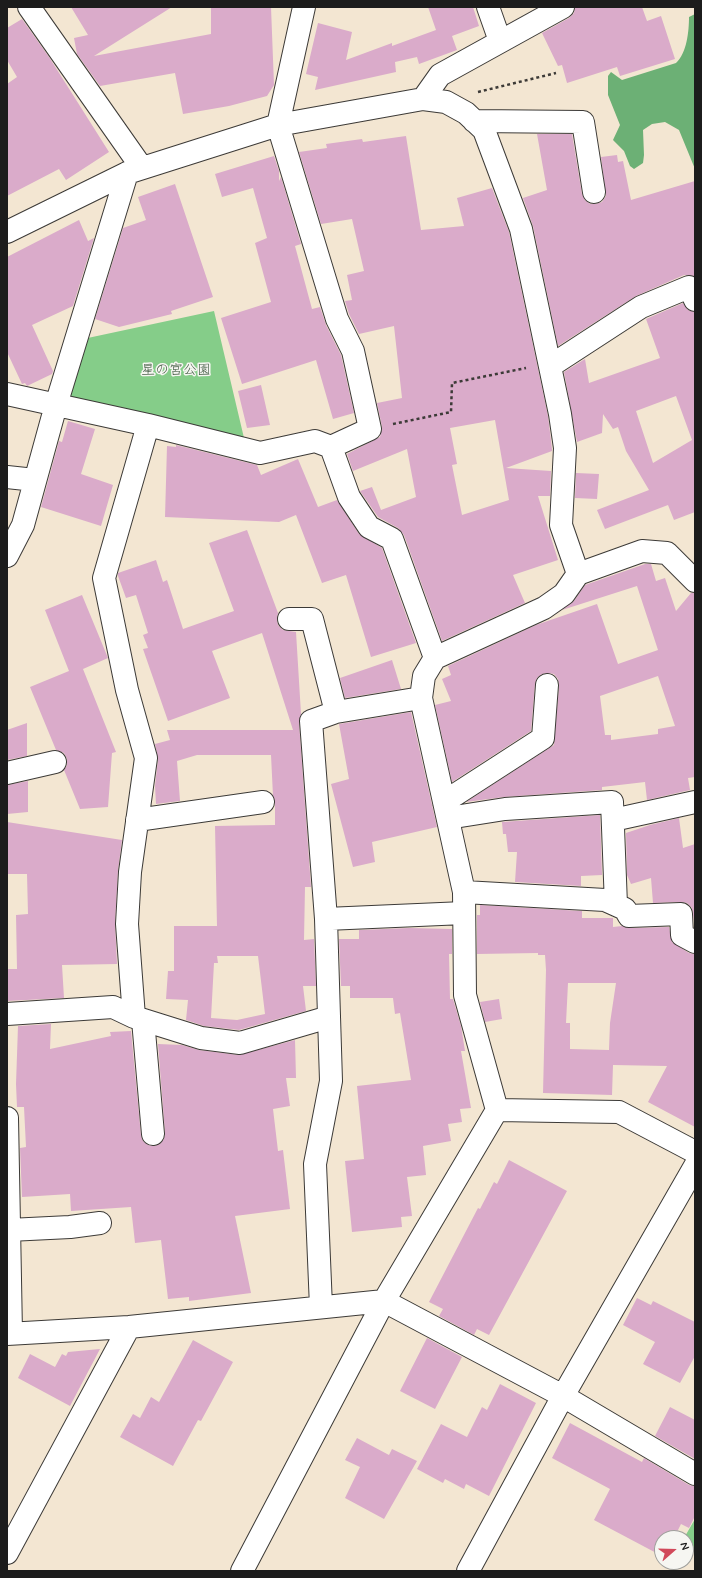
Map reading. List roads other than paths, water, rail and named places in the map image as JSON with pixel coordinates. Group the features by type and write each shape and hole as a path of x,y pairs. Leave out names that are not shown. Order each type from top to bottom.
{"street":[{"path":"29,7 134,171"},
{"path":"7,394 148,425 260,453 315,441 330,447 370,429 353,351 337,319 278,125 304,7"},
{"path":"488,7 500,41"},
{"path":"423,99 440,74 563,7"},
{"path":"7,232 134,171 278,125 423,99 446,102 466,113 484,130 521,229 550,364 565,448 561,525 578,574"},
{"path":"474,121 583,122 594,192"},
{"path":"7,556 23,525 56,405 134,171"},
{"path":"550,364 555,363 641,307 689,287 695,300"},
{"path":"148,425 104,578 127,690 146,758 130,872 127,924 153,1134"},
{"path":"330,447 349,497 369,527 392,539 435,658"},
{"path":"7,477 35,480"},
{"path":"242,1571 384,1301 497,1110 465,995 464,902 422,698 424,676 435,658 544,608 564,594 578,574 642,551 667,553 695,581"},
{"path":"289,619 312,619 336,712"},
{"path":"446,810 542,738 547,685"},
{"path":"321,1307 315,1164 331,1081 326,919 310,721 336,712 422,698"},
{"path":"7,773 55,762"},
{"path":"137,820 263,802"},
{"path":"446,810 505,809 612,802 616,905"},
{"path":"613,820 695,802"},
{"path":"326,919 464,902 605,900 624,909 629,916 681,914 682,934 695,942"},
{"path":"7,1014 113,1007 138,1018 201,1038 240,1043 329,1017"},
{"path":"497,1110 619,1112 695,1152"},
{"path":"7,1119 9,1334 129,1327 384,1301 563,1396 695,1474"},
{"path":"468,1571 563,1396 695,1166"},
{"path":"9,1230 70,1227 100,1223"},
{"path":"7,1553 129,1327"}],"park label":[{"name":"星の宮公園","path":"176,371"}]}
